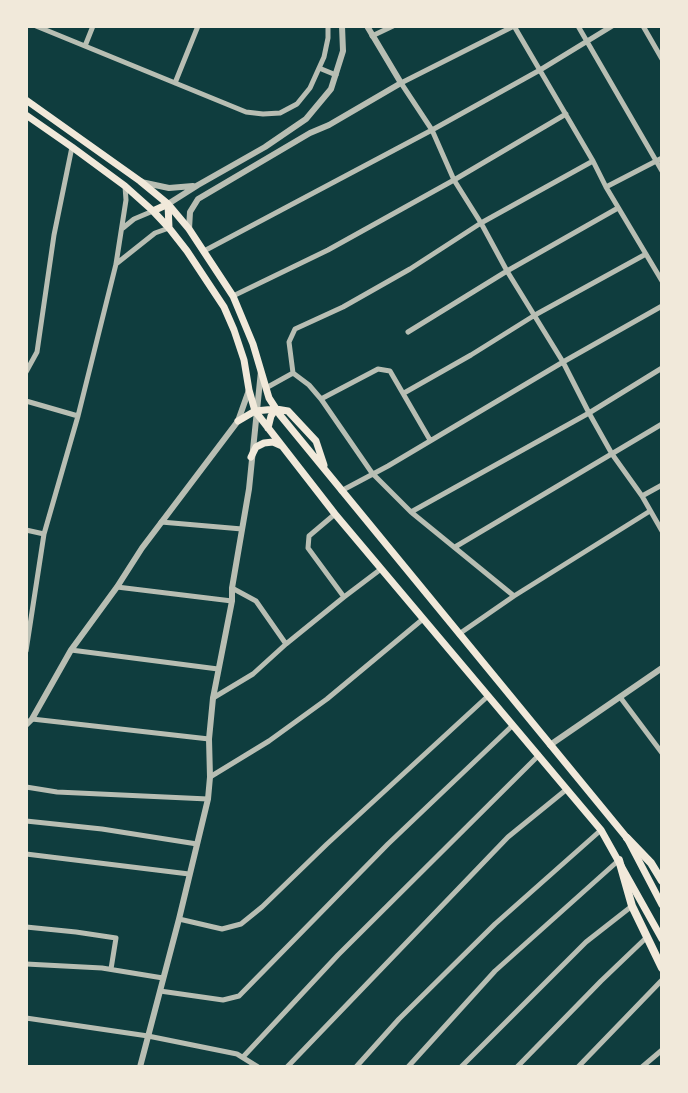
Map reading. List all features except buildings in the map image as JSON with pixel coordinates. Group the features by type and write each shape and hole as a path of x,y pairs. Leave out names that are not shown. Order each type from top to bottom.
{"main road":[{"path":"26,100 169,204 189,229 233,296 261,366 269,398 276,409 550,745 651,863 662,881"},
{"path":"27,118 72,146 125,186 169,228 194,260 224,307 234,330 244,360 255,411 335,514 601,830 662,939"},
{"path":"153,211 169,204"},
{"path":"169,204 169,228"},
{"path":"238,421 255,411 276,409"},
{"path":"268,428 276,409"},
{"path":"251,457 256,447 264,443 273,442 282,446"},
{"path":"627,838 662,905"},
{"path":"619,860 632,906 662,968"}],"street":[{"path":"36,26 246,112 263,114 280,113 297,104 310,88 324,57 328,26"},
{"path":"85,46 93,26"},
{"path":"175,83 198,26"},
{"path":"169,204 306,119 331,89 343,51 342,26"},
{"path":"367,26 432,130 454,180 563,362 612,454 642,496 662,531"},
{"path":"372,36 393,26"},
{"path":"189,229 190,212 198,199 310,132 329,125 401,83 514,26 662,281"},
{"path":"578,26 659,160 662,170"},
{"path":"204,251 432,130 612,26"},
{"path":"643,26 662,59"},
{"path":"319,68 336,75"},
{"path":"233,296 328,250 566,114"},
{"path":"26,127 27,118"},
{"path":"26,372 37,352 54,235 72,146"},
{"path":"247,157 252,167"},
{"path":"606,187 659,160"},
{"path":"514,597 411,512 372,473 321,399 293,373 289,342 295,329 343,307 411,269 481,223 593,161"},
{"path":"140,181 169,188 198,185"},
{"path":"26,651 44,534 78,416 116,264 126,200 125,186"},
{"path":"408,332 507,271 618,208"},
{"path":"122,228 134,219 153,211"},
{"path":"116,264 155,233 169,228"},
{"path":"404,393 535,315 646,254"},
{"path":"341,491 662,306"},
{"path":"140,1067 208,799 213,698 243,529 261,366"},
{"path":"411,512 589,413 662,368"},
{"path":"321,399 377,369 390,371 430,440"},
{"path":"266,388 293,373"},
{"path":"26,725 71,650 160,523 238,421 249,390"},
{"path":"26,401 78,416"},
{"path":"455,547 662,424"},
{"path":"642,496 662,485"},
{"path":"459,634 650,511"},
{"path":"335,514 309,536 308,548 344,597"},
{"path":"160,523 243,529"},
{"path":"26,530 44,534"},
{"path":"213,698 253,674 286,644 381,569"},
{"path":"117,587 232,601"},
{"path":"232,588 256,601 286,644"},
{"path":"210,777 269,741 327,699 424,619"},
{"path":"71,650 218,669"},
{"path":"550,745 662,668"},
{"path":"179,919 222,929 242,924 488,696"},
{"path":"620,697 662,753"},
{"path":"32,719 209,739"},
{"path":"160,992 223,1000 239,996 388,844 513,725"},
{"path":"243,1057 338,955 539,755"},
{"path":"26,787 57,792 208,799"},
{"path":"287,1067 508,837 567,789"},
{"path":"26,821 197,844"},
{"path":"356,1067 399,1019 495,924 601,830"},
{"path":"26,854 189,874"},
{"path":"408,1067 495,971 619,860"},
{"path":"461,1067 586,942 632,906"},
{"path":"26,927 116,938 111,969"},
{"path":"517,1067 647,937"},
{"path":"26,964 111,969 163,978"},
{"path":"578,1067 662,980"},
{"path":"26,1018 148,1036 237,1054 258,1067"},
{"path":"642,1067 662,1050"}]}
